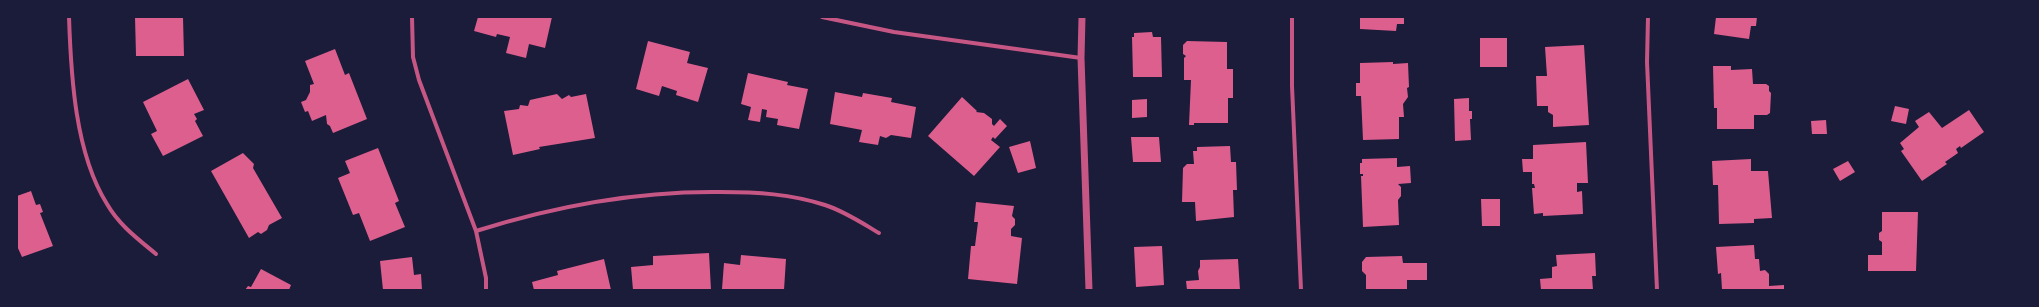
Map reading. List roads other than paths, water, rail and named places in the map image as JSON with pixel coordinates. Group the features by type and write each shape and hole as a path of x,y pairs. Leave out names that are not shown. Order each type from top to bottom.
{"street":[{"path":"69,17 74,96 92,172 106,204 122,224 156,254"},
{"path":"412,17 413,57 419,80 476,232 486,278 486,290"},
{"path":"822,17 894,32 1081,58"},
{"path":"1082,17 1081,58 1089,290"},
{"path":"1292,17 1292,86 1301,290"},
{"path":"1648,17 1647,62 1657,290"},
{"path":"476,232 515,219 566,206 626,197 686,191 759,192 784,195 836,209 879,233"}]}
